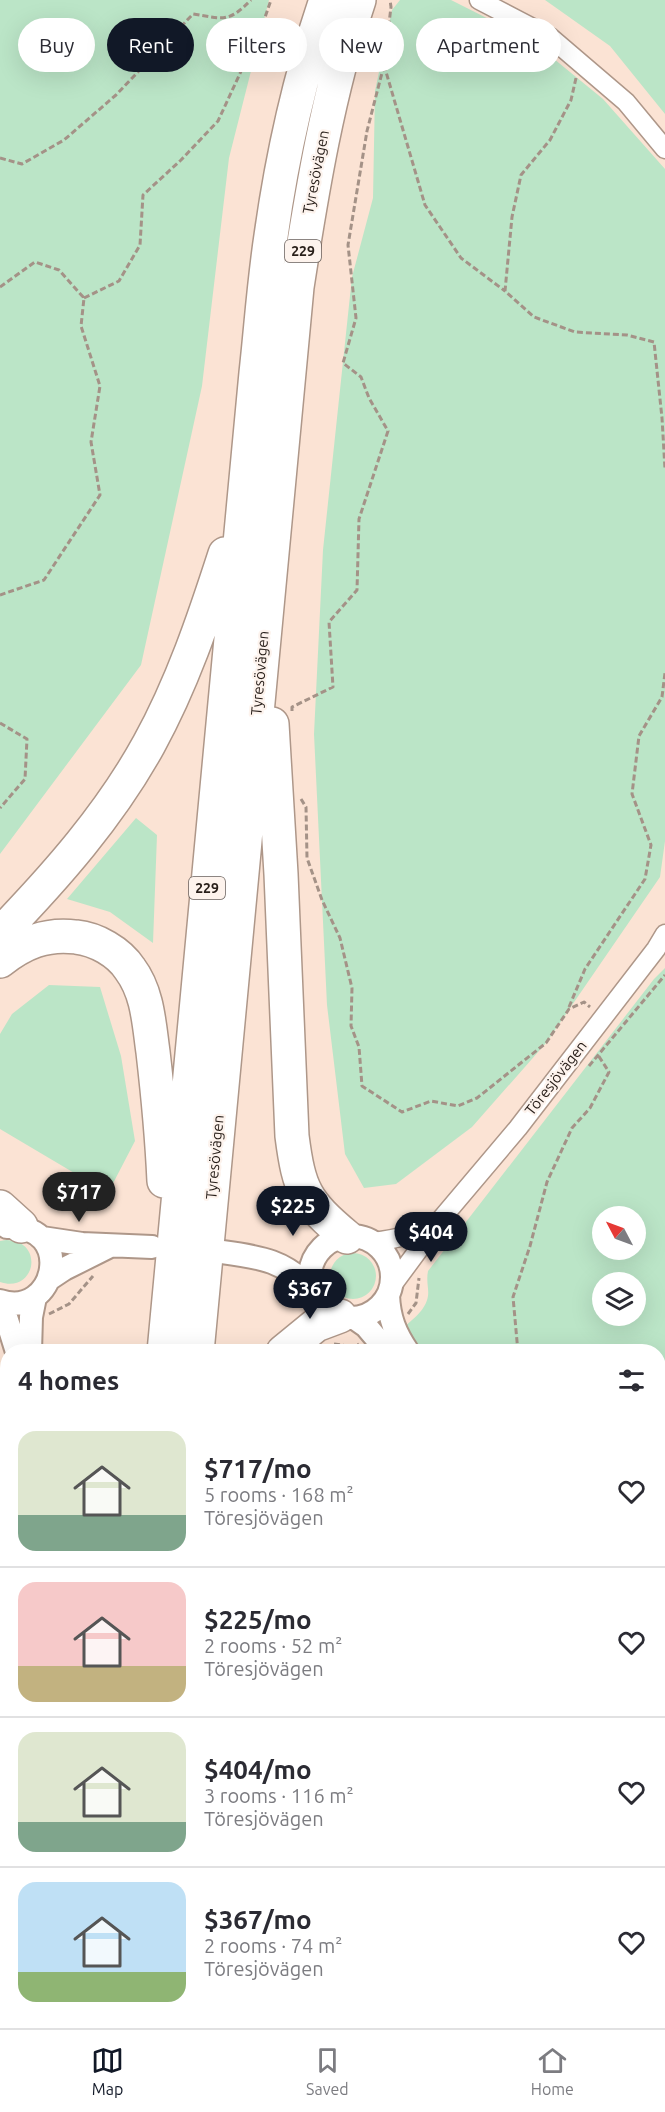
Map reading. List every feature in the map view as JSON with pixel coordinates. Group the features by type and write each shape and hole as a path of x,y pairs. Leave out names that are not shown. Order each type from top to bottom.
{"highway":[{"name":"229","path":"165,1344 244,495 271,236 299,92 326,0"},
{"name":"Tyresövägen","path":"198,1344 296,298 308,216 334,87 359,0"},
{"path":"0,934 33,900 98,824 149,744 198,636 244,495"},
{"path":"265,622 281,874 292,1136 303,1188 312,1205 347,1242"},
{"path":"0,961 29,942 49,936 66,935 84,938 101,944 117,955 130,968 140,985 146,1004 155,1072 171,1282"},
{"path":"296,1344 337,1320"}],"street":[{"path":"479,0 550,37 626,102 665,149"},
{"name":"Töresjövägen","path":"389,1291 442,1218 518,1128 656,949 665,934"},
{"name":"Töresjövägen","path":"222,1252 273,1261 304,1256 347,1242 409,1236 421,1232 442,1218"},
{"path":"16,1225 110,1246 152,1247"},
{"path":"16,1225 49,1247 52,1257 49,1279 33,1307 31,1344"},
{"path":"381,1344 366,1326 337,1320 318,1300 313,1291 311,1274 315,1259 347,1242 386,1254 392,1270 388,1311 392,1326 403,1344"},
{"path":"49,1279 110,1246"},
{"name":"Töresjövägen","path":"273,1261 302,1278 313,1291"},
{"path":"337,1320 369,1315 379,1308 389,1291"},
{"path":"0,1301 33,1307"},
{"path":"0,1309 7,1320 14,1344"}],"path":[{"path":"0,158 22,164 64,140 116,95 193,14 219,19 228,17 236,15 251,0"},
{"path":"84,298 119,281 140,245 143,195 218,121 262,26 271,0"},
{"path":"390,0 390,18"},
{"path":"505,291 512,217 521,175 550,140 561,120 571,100 579,62"},
{"path":"292,717 292,706 333,687 329,622 357,590 359,519 388,430 369,398 361,377 343,363 356,318 348,245 367,131 382,72"},
{"path":"386,72 425,205 461,258 505,291 534,317 575,332 627,335 654,342 665,469"},
{"path":"0,287 35,262 59,270 84,298 81,326 100,386 91,442 100,495 44,580 0,595"},
{"path":"301,798 306,807 307,858 322,900 340,938 352,988 351,1026 359,1047 362,1086 402,1112 431,1101 458,1106 477,1098 546,1042 569,1009 585,969 645,879 651,845 632,794 639,736 662,697 665,673"},
{"path":"0,723 27,739 25,779 0,808"},
{"path":"569,1009 584,1002 603,1017"},
{"path":"517,1344 513,1297 530,1246 547,1182 572,1128 590,1108 609,1072 598,1055"},
{"path":"33,1307 56,1312 69,1304 95,1274"},
{"path":"333,1344 322,1335 337,1320"}],"green space":[{"path":"0,0 269,0 264,18 206,18 206,72 251,72 229,158 202,386 141,665 0,854"},
{"path":"400,0 451,0 487,18 416,18 416,72 561,72 561,65 603,99 665,169 665,841 660,877 546,1043 472,1127 396,1184 364,1188 345,1154 327,1005 314,734 323,550 352,277 373,198 375,91 379,72 404,72 404,18 390,18 392,10"},
{"path":"545,0 665,0 665,114 610,46"},
{"path":"136,818 157,835 153,943 110,912 67,899"},
{"path":"665,968 665,1344 417,1344 403,1328 425,1306 428,1293 428,1271 654,979"},
{"path":"49,985 100,987 121,1056 135,1141 108,1193 0,1129 0,1034 12,1014"},
{"path":"0,1241 18,1242 27,1248 31,1256 28,1274 22,1280 12,1284 0,1282"},
{"path":"358,1253 370,1259 375,1267 375,1285 370,1293 362,1298 348,1299 340,1296 333,1289 330,1271 333,1263 340,1256"}]}
